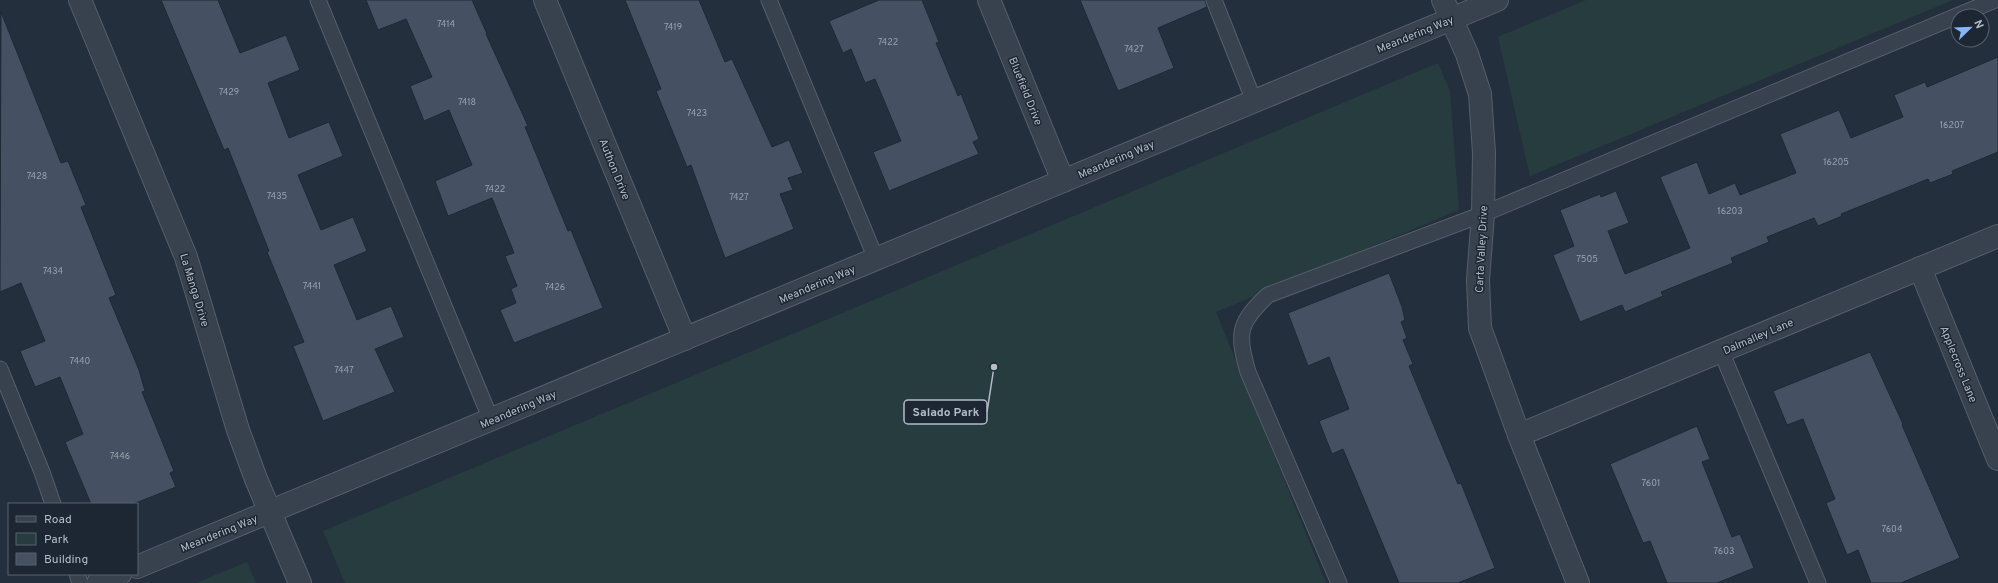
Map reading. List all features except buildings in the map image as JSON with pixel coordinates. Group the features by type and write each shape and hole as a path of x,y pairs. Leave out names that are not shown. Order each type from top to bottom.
{"street":[{"name":"La Manga Drive","path":"80,0 186,257 238,430 300,583"},
{"name":"Authon Drive","path":"545,0 685,339"},
{"name":"Bluefield Drive","path":"989,0 1064,181"},
{"name":"Meandering Way","path":"138,567 876,260 1254,101 1447,10 1497,0"},
{"name":"Carta Valley Drive","path":"1447,10 1467,54 1480,94 1484,153 1483,214 1478,280 1480,328 1519,435 1578,583"},
{"name":"Dalmalley Lane","path":"1519,435 1998,236"},
{"name":"Applecross Lane","path":"1920,268 1998,459"},
{"path":"98,583 118,575"}],"lane":[{"path":"318,0 491,420"},
{"path":"769,0 876,260"},
{"path":"1214,0 1254,101"},
{"path":"1339,583 1248,372 1241,348 1244,322 1252,310 1268,295 1483,214 1995,0"},
{"path":"1721,351 1818,583"},
{"path":"0,369 42,472 53,503"}],"green space":[{"path":"1586,0 1953,0 1530,176 1498,37"},
{"path":"1438,63 1450,91 1459,210 1216,312 1326,583 345,583 323,531"},
{"path":"247,562 256,583 196,583"}],"place":[{"name":"Salado Park","path":"994,367"}]}
